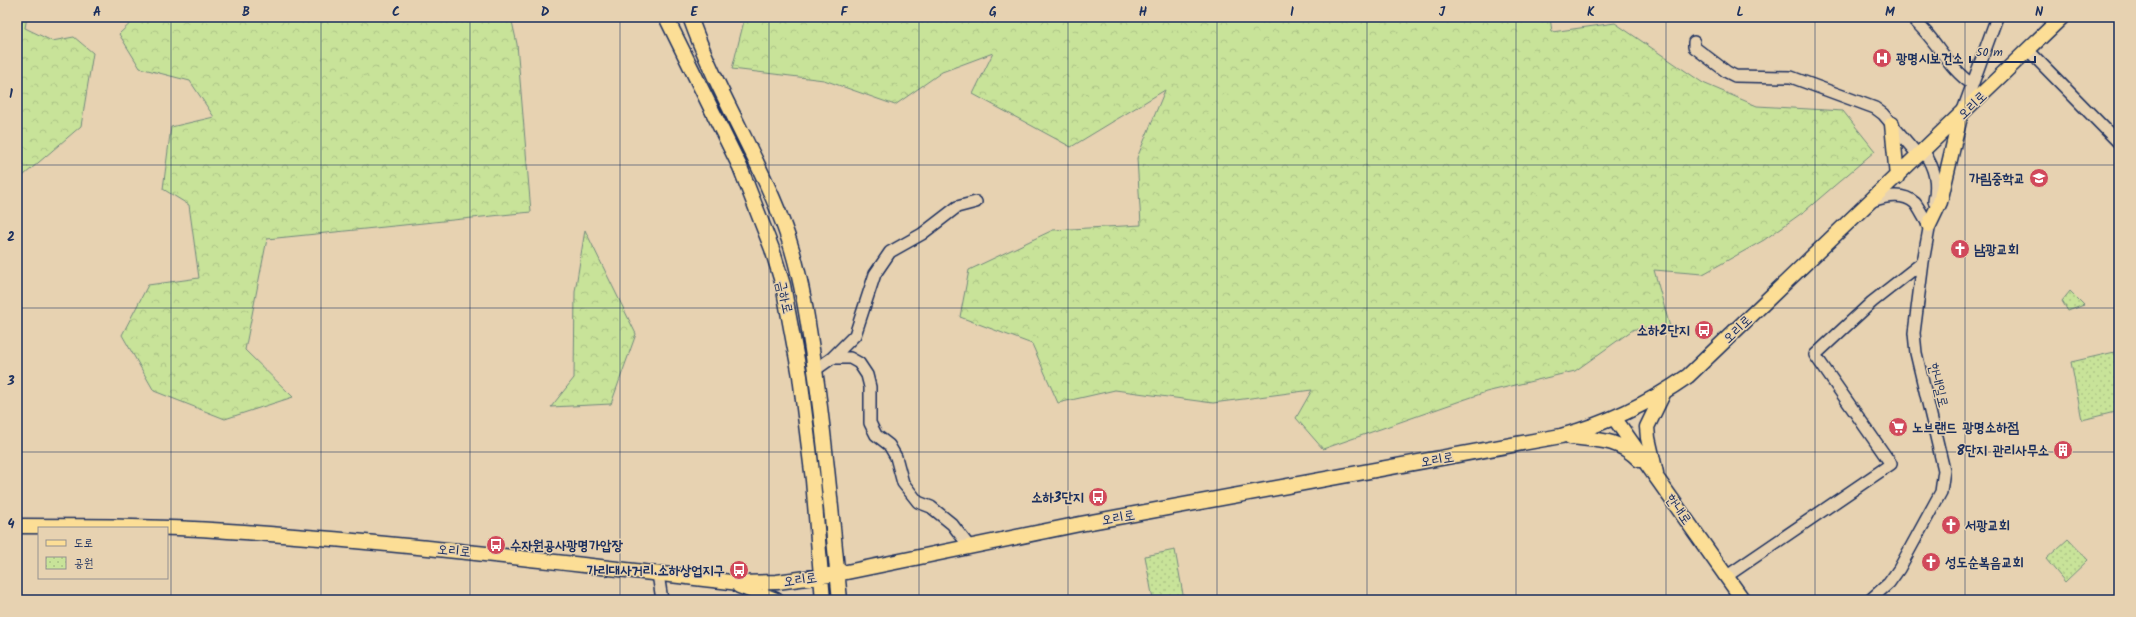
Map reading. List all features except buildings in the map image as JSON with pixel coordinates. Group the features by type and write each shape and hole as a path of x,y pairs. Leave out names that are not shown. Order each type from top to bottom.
{"main road":[{"name":"금하로","path":"666,17 742,171 772,249 783,285 800,376 813,480 823,600"},
{"name":"금하로","path":"690,17 704,55 758,164 789,241 807,317 815,370 840,600"},
{"name":"오리로","path":"168,528 229,531 467,551 729,582 777,582 837,574 969,546 1561,436 1592,428 1615,419 1663,394 1688,376 2029,51 2062,17"},
{"path":"1929,225 1940,202 1960,117"},
{"path":"1892,124 1897,177"},
{"path":"1658,479 1648,438 1648,427 1663,394"},
{"name":"한내로","path":"1615,419 1743,600"},
{"path":"1561,436 1602,439 1617,444 1635,455 1658,479"},
{"name":"오리로","path":"17,526 151,527"},
{"path":"729,582 776,600"}],"street":[{"path":"1910,17 1925,29 1947,59 1966,80 1972,84"},
{"path":"1960,117 1997,17"},
{"name":"한내일로","path":"1694,42 1694,47 1727,72 1735,76 1791,77 1875,108 1921,154 1934,170 1937,188 1923,262 1914,333 1916,353 1944,470 1941,492 1899,569 1889,583 1870,600"},
{"path":"2029,51 2119,143"},
{"path":"1872,201 1893,196 1910,200 1916,204 1929,225"},
{"path":"815,370 832,358 855,335 875,274 890,252 922,234 957,207 976,202"},
{"path":"1727,576 1891,464 1815,355 1872,302 1923,262"},
{"path":"832,358 850,358 859,363 867,375 870,387 870,423 876,435 889,445 896,457 903,483 918,502 931,507 952,524 969,546"},
{"path":"658,574 662,600"}],"green space":[{"path":"17,17 27,17 25,28 52,41 74,37 93,53 81,126 17,181"},
{"path":"137,17 511,17 517,44 531,212 267,239 245,350 293,397 225,419 154,391 122,335 148,285 199,278 189,205 163,189 171,127 214,117 190,81 140,68 119,34"},
{"path":"745,17 1550,17 1552,32 1615,23 1703,83 1757,106 1843,111 1875,151 1806,210 1764,240 1703,274 1654,270 1672,334 1634,329 1575,371 1486,392 1323,449 1296,418 1312,390 1213,403 1115,390 1058,403 1032,344 960,317 969,270 1053,230 1141,225 1137,158 1165,90 1071,147 973,94 993,53 942,72 895,105 824,80 732,69"},
{"path":"585,230 636,334 611,404 551,407 574,378 575,292"},
{"path":"2070,291 2084,305 2068,311 2062,301"},
{"path":"2119,351 2119,411 2082,420 2071,362"},
{"path":"2068,539 2088,560 2065,582 2046,559"},
{"path":"1175,550 1184,600 1153,600 1145,556"}],"place":[{"name":"광명시보건소","path":"1882,58"},
{"name":"가림중학교","path":"2039,178"},
{"name":"남광교회","path":"1960,249"},
{"name":"소하2단지","path":"1704,330"},
{"name":"노브랜드 광명소하점","path":"1898,427"},
{"name":"8단지 관리사무소","path":"2063,450"},
{"name":"소하3단지","path":"1098,497"},
{"name":"서광교회","path":"1951,525"},
{"name":"수자원공사광명가압장","path":"496,545"},
{"name":"성도순복음교회","path":"1931,562"},
{"name":"가리대사거리.소하상업지구","path":"739,570"}]}
